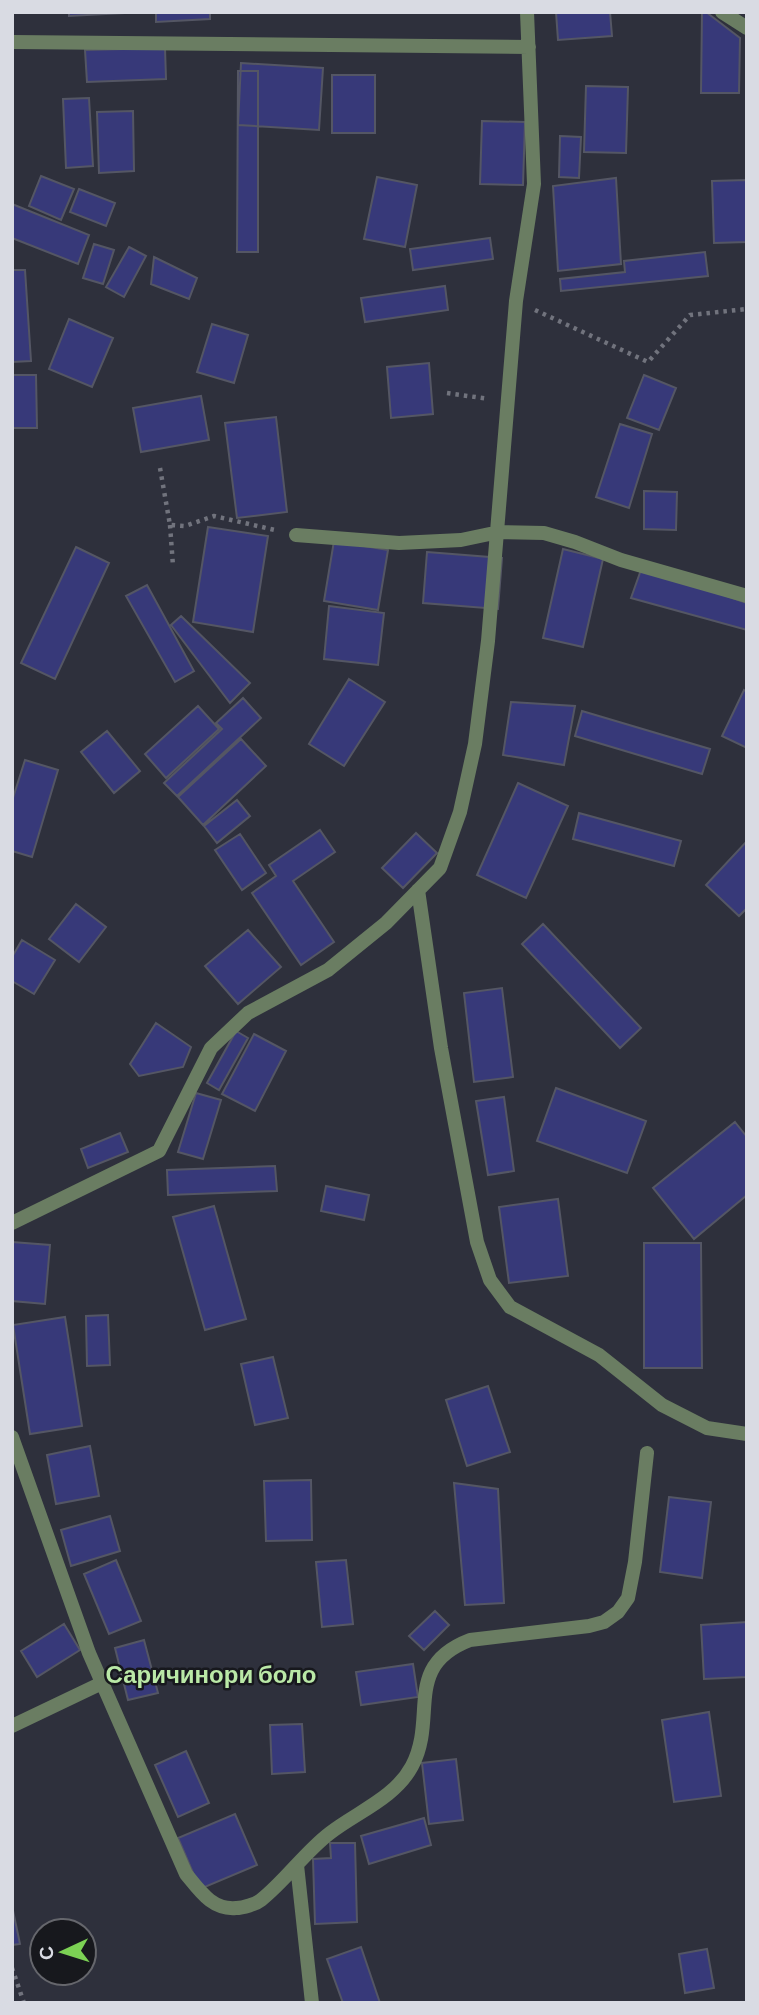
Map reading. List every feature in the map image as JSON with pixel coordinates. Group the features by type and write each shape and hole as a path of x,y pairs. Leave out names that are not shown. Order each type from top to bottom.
{"street":[{"path":"12,1223 159,1152 211,1048 248,1013 328,970 386,923 440,868 460,812 475,744 488,641 516,301 534,184 527,12"},
{"path":"722,12 747,28"},
{"path":"12,41 529,47"},
{"path":"296,535 400,543 461,540 499,532 544,533 621,560 747,596"},
{"path":"418,890 446,1074 477,1242 491,1280 510,1307 599,1355 662,1405 708,1428 747,1434"},
{"path":"12,1437 89,1653 186,1874 207,1901 235,1909 259,1902 329,1834 395,1789 412,1766 421,1738 426,1685 439,1658 470,1640 589,1626 604,1622 618,1612 628,1598 635,1562 647,1453"},
{"path":"12,1726 102,1683"},
{"path":"297,1865 312,2003"}],"path":[{"path":"516,301 648,362 690,315 747,309"},
{"path":"447,393 507,402"},
{"path":"160,468 170,525 173,566"},
{"path":"170,525 185,526 215,516 296,535"},
{"path":"12,1968 24,2003"}],"building":[{"path":"69,12 124,12 124,13 69,16"},
{"path":"156,12 210,12 210,19 156,22"},
{"path":"556,12 610,12 612,36 558,40"},
{"path":"702,12 706,12 740,38 739,93 701,93"},
{"path":"165,48 166,79 87,82 85,50"},
{"path":"241,63 323,68 319,130 238,125"},
{"path":"238,71 258,71 258,252 237,252"},
{"path":"332,75 375,75 375,133 332,133"},
{"path":"586,86 628,87 626,153 584,152"},
{"path":"89,98 93,166 66,168 63,99"},
{"path":"133,111 134,171 99,173 97,112"},
{"path":"482,121 525,122 523,185 480,184"},
{"path":"560,136 581,137 579,178 559,177"},
{"path":"41,176 74,189 61,220 29,206"},
{"path":"377,177 417,185 405,247 364,239"},
{"path":"616,178 621,264 558,271 553,186"},
{"path":"747,180 747,242 714,243 712,181"},
{"path":"79,189 115,203 106,226 70,212"},
{"path":"12,204 89,235 78,264 12,238"},
{"path":"490,238 493,259 413,270 410,249"},
{"path":"94,244 114,250 103,284 83,278"},
{"path":"129,247 146,256 124,297 106,287"},
{"path":"705,252 708,276 561,291 560,279 625,272 624,261"},
{"path":"154,257 197,278 189,299 151,284"},
{"path":"12,270 25,270 31,361 12,362"},
{"path":"445,286 448,310 365,322 361,298"},
{"path":"69,319 113,338 92,387 49,369"},
{"path":"212,324 248,335 234,383 197,372"},
{"path":"429,363 433,414 391,418 387,367"},
{"path":"12,375 36,375 37,428 12,428"},
{"path":"644,375 676,388 659,430 627,418"},
{"path":"201,396 209,440 141,452 133,408"},
{"path":"276,417 287,512 237,518 225,423"},
{"path":"620,424 652,434 629,508 596,497"},
{"path":"644,491 677,492 676,530 644,529"},
{"path":"208,527 268,536 253,632 193,622"},
{"path":"334,541 388,550 378,610 324,601"},
{"path":"76,547 109,563 55,679 21,663"},
{"path":"563,549 603,559 583,647 543,638"},
{"path":"427,552 502,558 498,609 423,603"},
{"path":"642,567 747,603 747,630 631,598"},
{"path":"147,585 194,671 175,682 126,596"},
{"path":"329,606 384,613 378,665 324,659"},
{"path":"181,616 250,683 230,703 171,625"},
{"path":"349,679 385,702 344,766 309,744"},
{"path":"744,690 747,692 747,748 722,736"},
{"path":"243,698 261,718 177,796 164,783 222,729 216,723"},
{"path":"511,702 575,706 564,765 503,755"},
{"path":"198,706 219,729 166,778 145,754"},
{"path":"582,711 710,749 702,774 575,736"},
{"path":"107,731 140,771 114,793 81,752"},
{"path":"241,739 266,766 203,825 178,797"},
{"path":"25,760 58,770 32,857 12,851 12,801"},
{"path":"518,783 568,806 526,898 477,875"},
{"path":"237,800 250,816 217,843 204,826"},
{"path":"579,813 681,841 674,866 573,839"},
{"path":"320,830 335,852 293,881 334,942 301,965 252,893 276,876 269,865"},
{"path":"416,833 437,853 403,888 382,868"},
{"path":"240,834 266,873 242,890 215,850"},
{"path":"747,841 747,908 739,916 706,885"},
{"path":"76,904 106,927 79,962 49,939"},
{"path":"543,924 641,1028 620,1048 522,944"},
{"path":"248,930 281,967 238,1004 205,966"},
{"path":"22,940 55,960 34,994 12,981 12,957"},
{"path":"502,988 513,1077 474,1082 464,993"},
{"path":"156,1023 191,1047 183,1067 139,1076 130,1064"},
{"path":"236,1031 248,1038 219,1090 207,1083"},
{"path":"254,1034 286,1051 255,1111 222,1094"},
{"path":"556,1088 646,1121 627,1173 537,1141"},
{"path":"196,1093 221,1100 203,1159 178,1152"},
{"path":"504,1097 514,1171 488,1175 476,1101"},
{"path":"735,1122 747,1137 747,1195 694,1239 653,1188"},
{"path":"120,1133 128,1152 88,1168 81,1149"},
{"path":"275,1166 277,1191 168,1195 167,1170"},
{"path":"326,1186 369,1195 364,1220 321,1211"},
{"path":"558,1199 568,1276 509,1283 499,1207"},
{"path":"214,1206 246,1319 205,1330 173,1217"},
{"path":"12,1242 50,1245 45,1304 12,1301"},
{"path":"644,1243 701,1243 702,1368 644,1368"},
{"path":"108,1315 110,1365 87,1366 86,1316"},
{"path":"65,1317 82,1426 30,1434 13,1325"},
{"path":"273,1357 288,1418 255,1425 241,1364"},
{"path":"488,1386 510,1452 467,1466 446,1400"},
{"path":"90,1446 99,1496 56,1504 47,1455"},
{"path":"311,1480 312,1540 266,1541 264,1481"},
{"path":"454,1483 498,1489 504,1603 465,1605"},
{"path":"669,1497 711,1502 702,1578 660,1572"},
{"path":"110,1516 120,1551 71,1566 61,1530"},
{"path":"116,1560 141,1621 109,1634 84,1574"},
{"path":"346,1560 353,1624 322,1627 316,1562"},
{"path":"435,1611 449,1625 424,1650 409,1636"},
{"path":"747,1622 747,1677 704,1679 701,1625"},
{"path":"64,1624 80,1650 37,1677 21,1651"},
{"path":"144,1640 158,1693 128,1700 115,1648"},
{"path":"413,1664 418,1697 361,1705 356,1672"},
{"path":"709,1712 721,1796 674,1802 662,1720"},
{"path":"302,1724 305,1772 272,1774 270,1725"},
{"path":"186,1751 209,1803 178,1817 155,1765"},
{"path":"456,1759 463,1820 429,1824 422,1763"},
{"path":"235,1814 257,1865 200,1889 178,1838"},
{"path":"424,1818 431,1845 369,1864 361,1836"},
{"path":"330,1843 355,1843 357,1922 315,1924 313,1859 331,1858"},
{"path":"12,1906 20,1944 12,1945"},
{"path":"361,1947 380,2003 343,2003 327,1959"},
{"path":"707,1949 714,1988 685,1993 679,1954"}],"district":[{"name":"Саричинори боло","path":"211,1673"}]}
